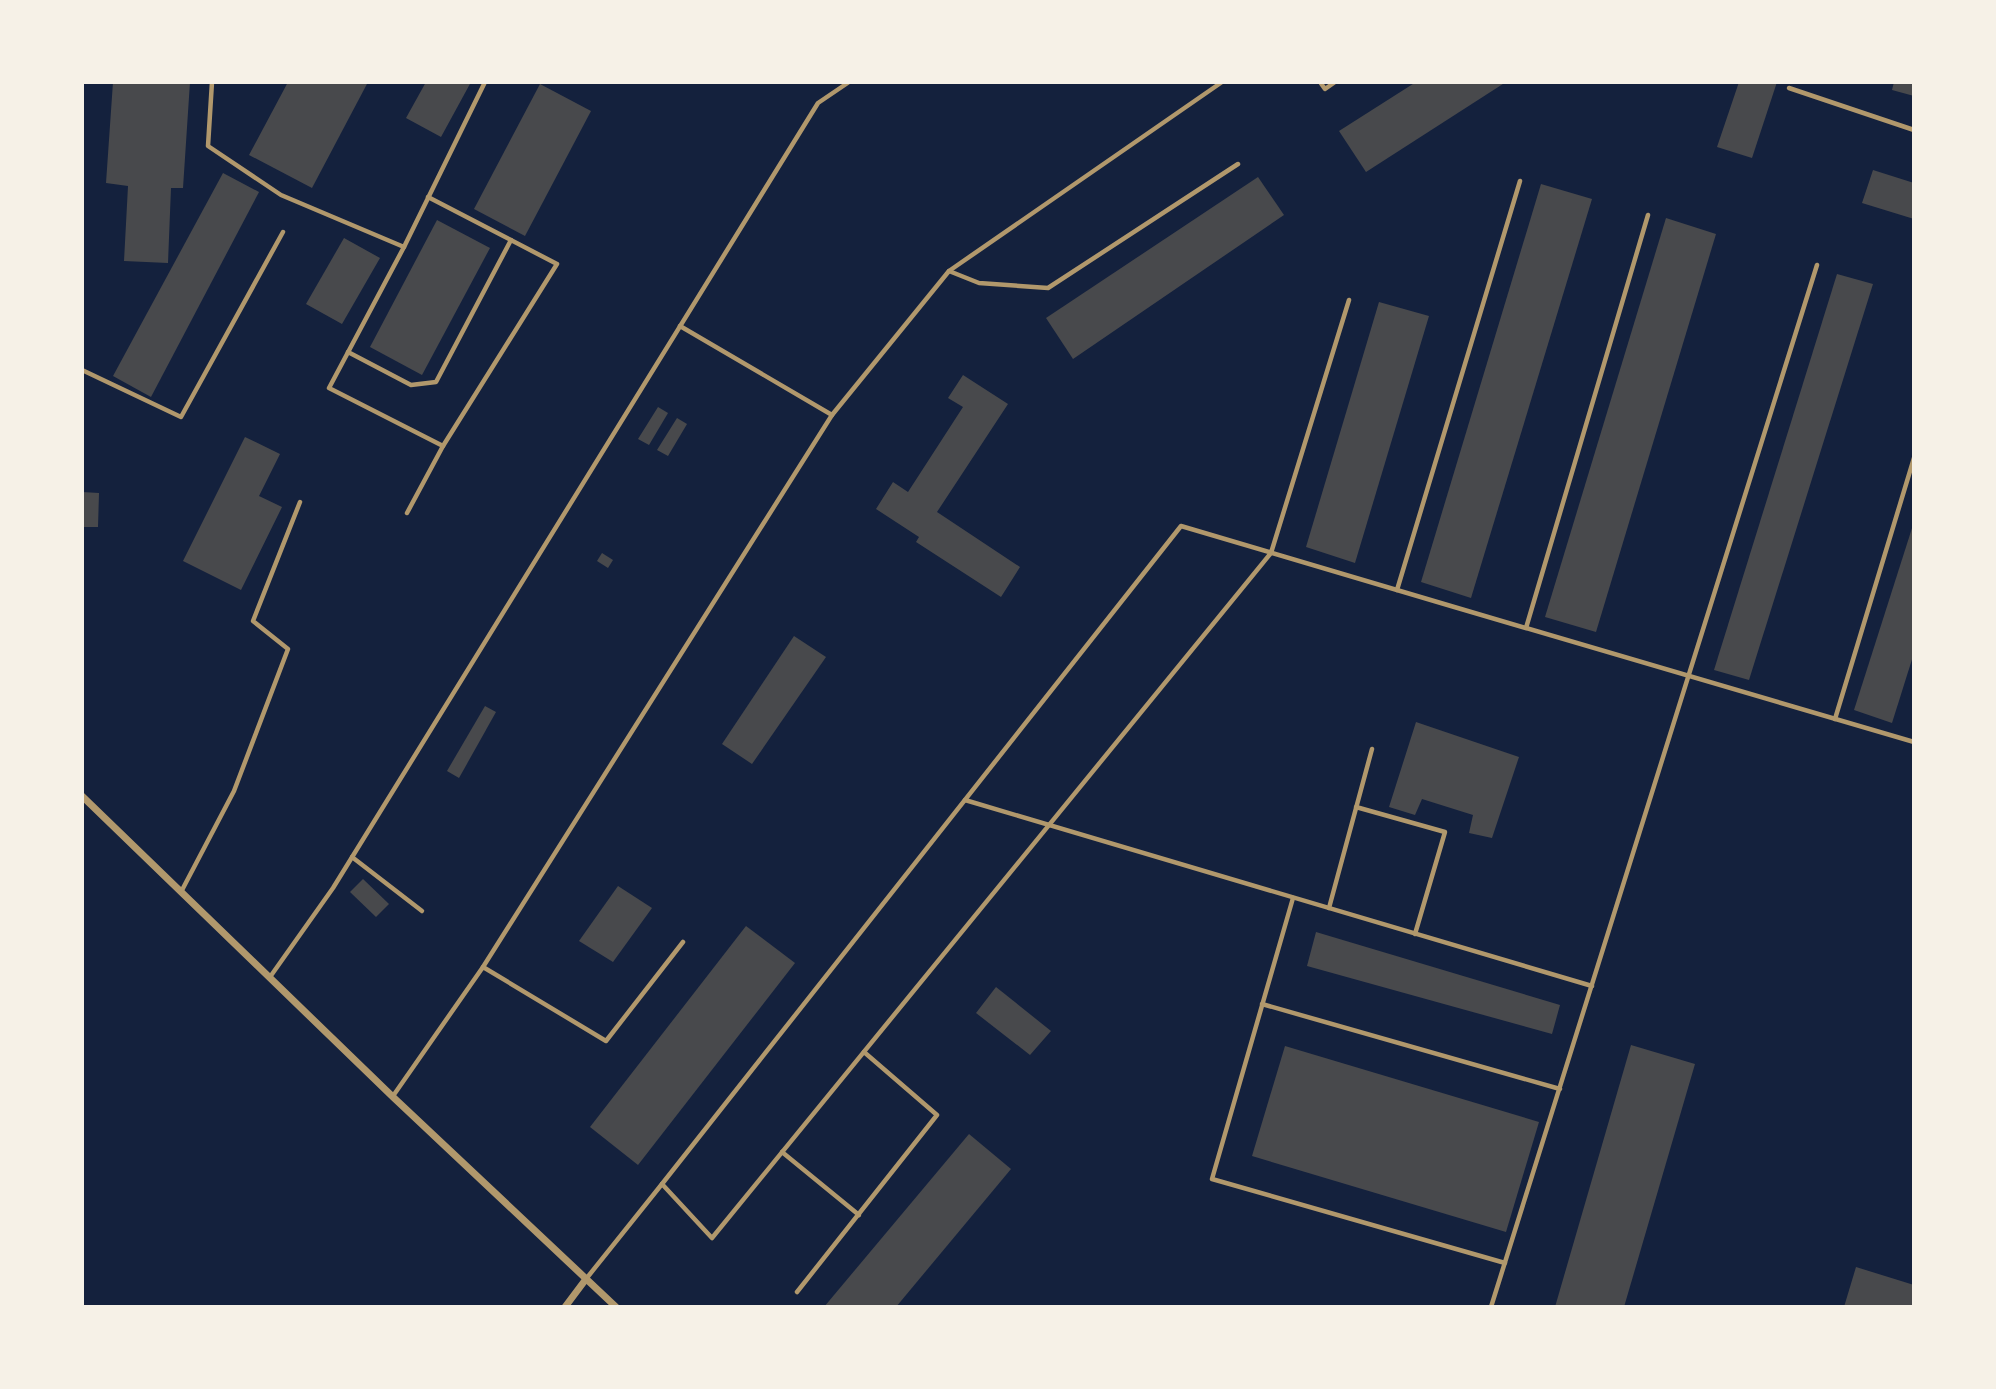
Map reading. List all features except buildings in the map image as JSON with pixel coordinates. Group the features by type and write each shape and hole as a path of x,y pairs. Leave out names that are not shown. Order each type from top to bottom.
{"street":[{"path":"82,796 180,893 615,1307"},
{"path":"565,1307 586,1279"}],"lane":[{"path":"212,82 208,146 281,195 404,247"},
{"path":"443,446 329,388 404,247 485,82"},
{"path":"270,978 352,857 818,103 849,82"},
{"path":"393,1097 483,967 832,415 949,271 1222,82"},
{"path":"1320,82 1325,89 1335,82"},
{"path":"1789,88 1914,130"},
{"path":"949,271 979,283 1048,288 1238,164"},
{"path":"1397,590 1520,181"},
{"path":"407,513 443,446 557,264 428,197"},
{"path":"1526,628 1648,215"},
{"path":"82,370 181,416 283,232"},
{"path":"348,352 411,385 436,382 512,240"},
{"path":"1491,1307 1817,265"},
{"path":"662,1184 712,1238 1271,553 1349,300"},
{"path":"680,326 832,415"},
{"path":"1835,719 1914,458"},
{"path":"180,893 234,791 288,649 253,621 300,502"},
{"path":"586,1279 1181,526 1914,742"},
{"path":"1329,908 1373,749"},
{"path":"965,800 1592,986"},
{"path":"1356,807 1445,832 1415,934"},
{"path":"352,857 422,911"},
{"path":"1293,898 1212,1179 1505,1262"},
{"path":"483,967 606,1041 683,942"},
{"path":"1262,1003 1560,1089"},
{"path":"797,1292 937,1115 864,1052"},
{"path":"782,1152 859,1215"}]}
